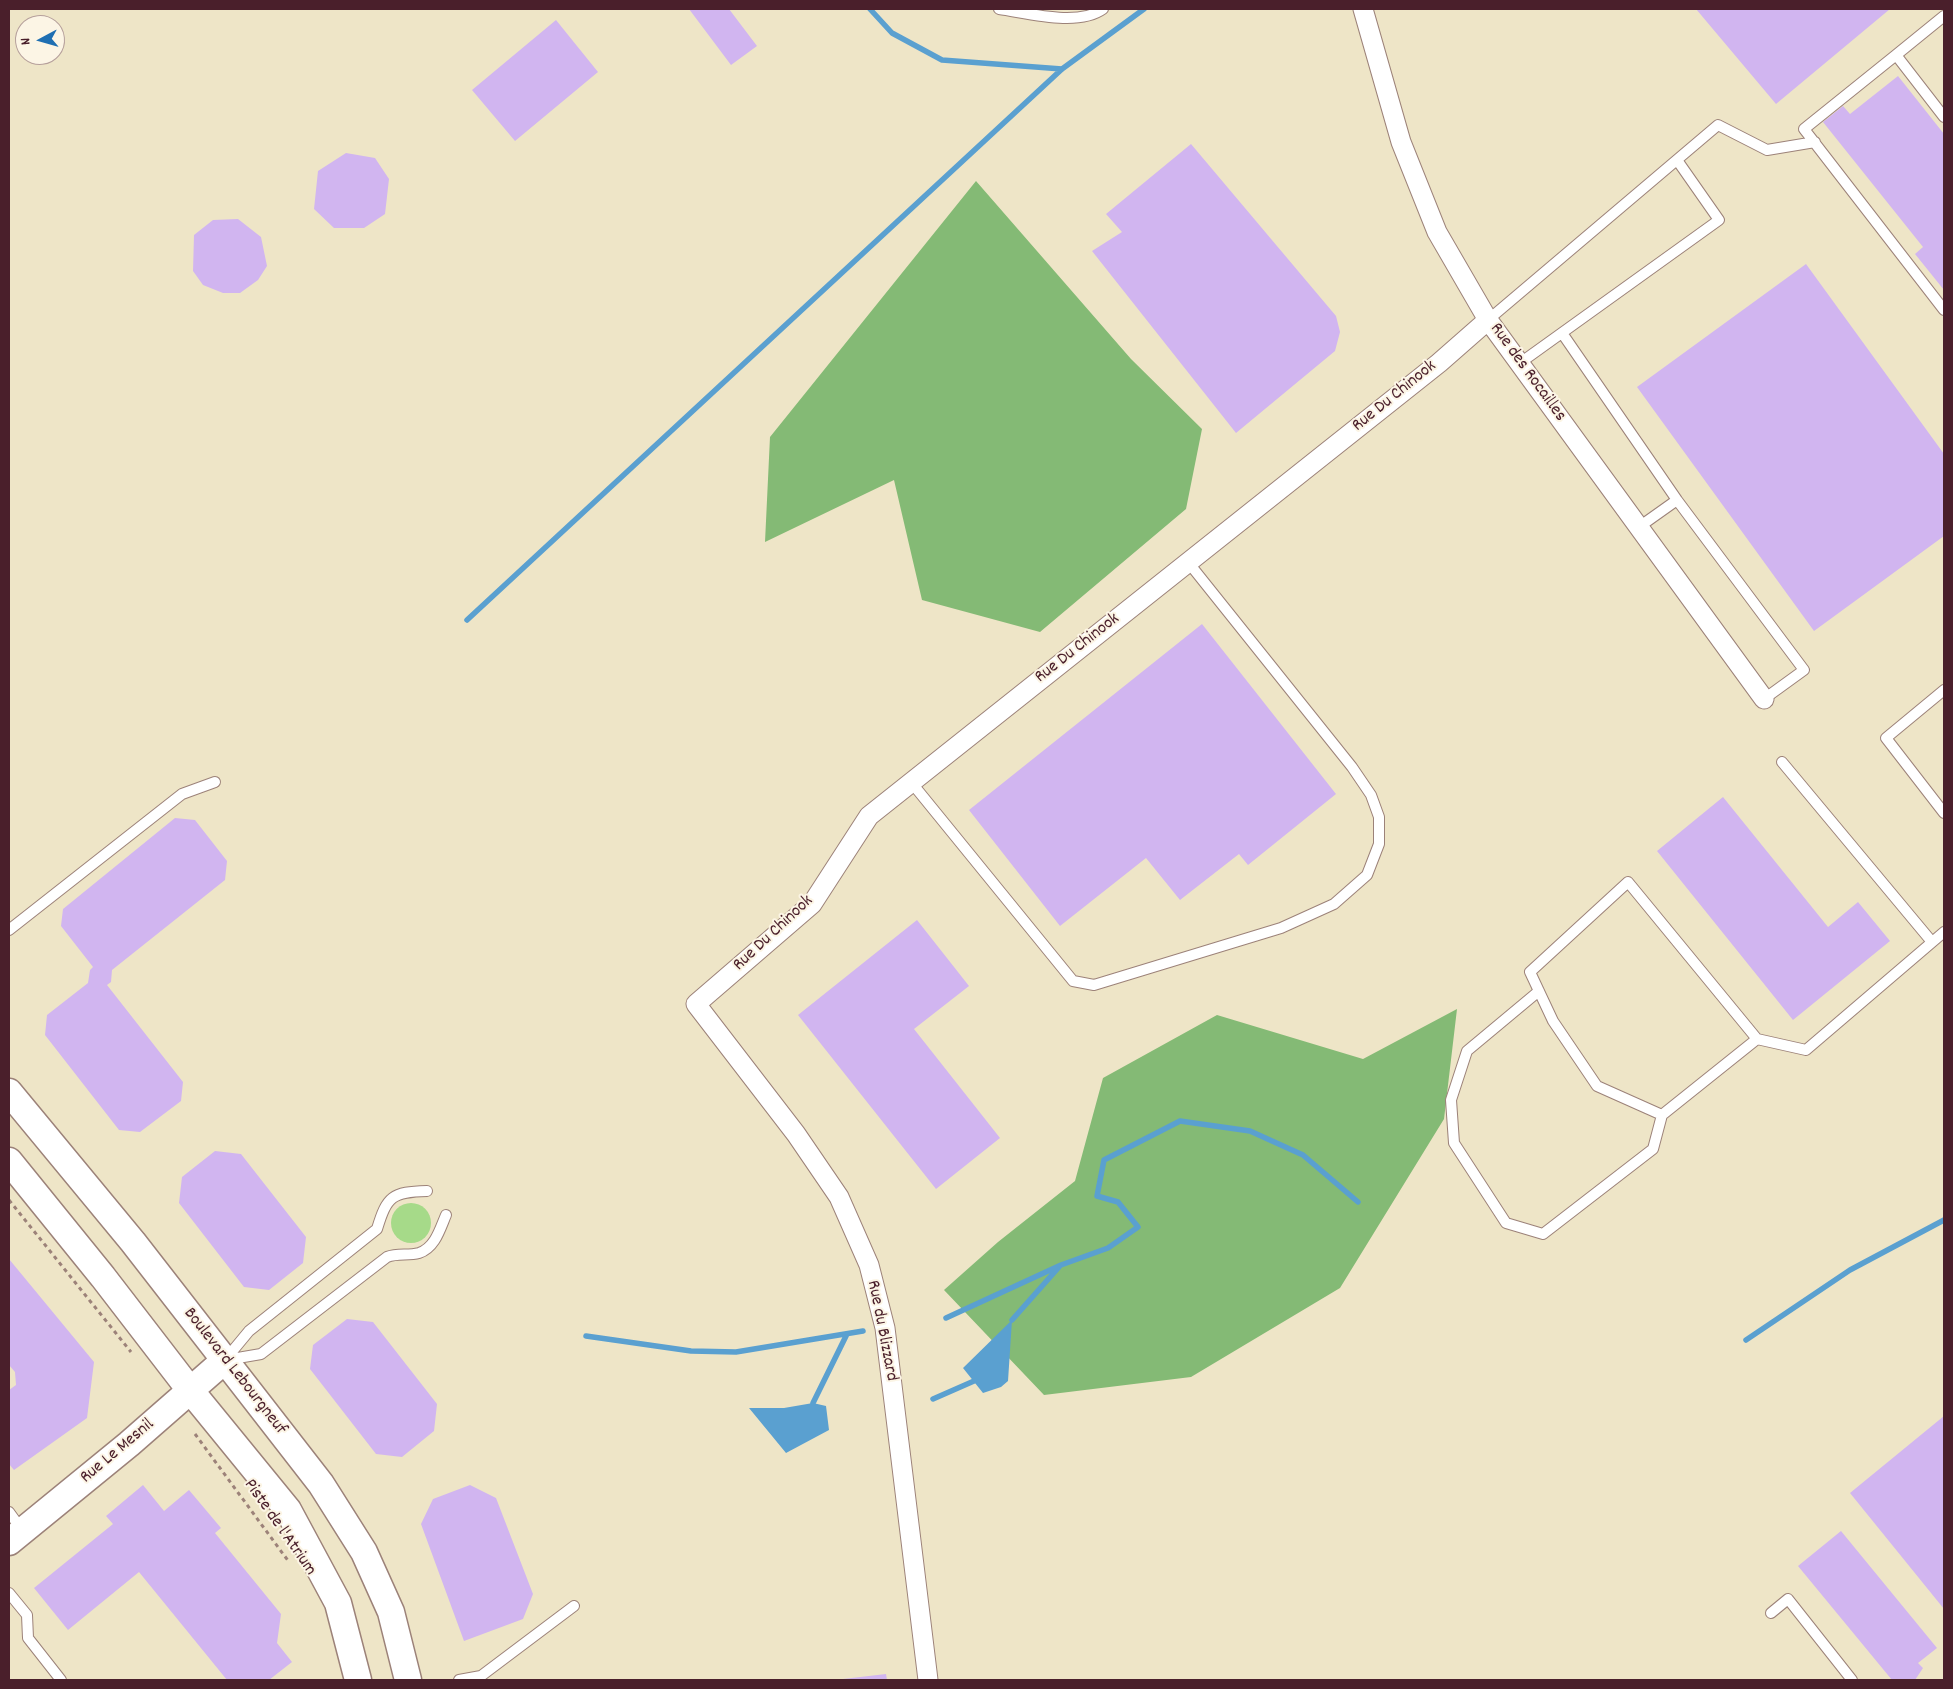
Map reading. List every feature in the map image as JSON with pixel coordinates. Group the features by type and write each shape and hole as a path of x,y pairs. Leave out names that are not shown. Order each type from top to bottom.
{"main road":[{"name":"Boulevard Lebourgneuf","path":"9,1092 133,1242 321,1484 364,1552 391,1612 408,1680"},
{"path":"9,1161 104,1277 190,1390 288,1510 338,1603 358,1680"},
{"name":"Rue Le Mesnil","path":"13,1528 190,1390 225,1360"}],"street":[{"name":"Rue des Rocailles","path":"1362,9 1401,142 1437,232 1488,320 1764,699"},
{"name":"Rue Du Chinook","path":"696,1004 812,904 869,816 1431,369 1488,320"},
{"name":"Rue du Blizzard","path":"696,1004 796,1134 839,1196 869,1265 885,1328 928,1680"}],"lane":[{"path":"999,9 1073,18 1097,13 1103,9"},
{"path":"1944,16 1804,128 1944,310"},
{"path":"1896,55 1944,117"},
{"path":"1488,320 1718,125 1767,150 1815,142"},
{"path":"1520,363 1718,220 1676,160"},
{"path":"1562,333 1677,500 1804,670 1764,699"},
{"path":"1639,527 1677,500"},
{"path":"911,782 1073,981 1094,985 1126,976 1281,928 1334,904 1367,875 1379,844 1379,818 1372,795 1352,767 1188,562"},
{"path":"1944,690 1886,738 1944,813"},
{"path":"1782,762 1932,942"},
{"path":"9,930 182,794 215,782"},
{"path":"1662,1115 1598,1086 1553,1021 1530,972 1628,882 1757,1039 1806,1050 1944,932"},
{"path":"1539,991 1467,1051 1451,1100 1454,1143 1506,1223 1543,1234 1652,1149 1662,1115 1757,1039"},
{"path":"225,1360 249,1331 378,1229 384,1206 403,1191 427,1191"},
{"path":"225,1360 262,1354 387,1257 396,1253 419,1253 435,1242 446,1215"},
{"path":"9,1593 27,1615 28,1638 60,1680"},
{"path":"1771,1613 1788,1599 1852,1680"},
{"path":"459,1680 482,1676 574,1606"}],"path":[{"path":"9,1200 132,1353"},
{"name":"Piste de l'Atrium","path":"192,1430 292,1565"}],"green space":[{"path":"976,181 1131,359 1202,429 1186,509 1040,632 922,600 894,480 765,542 770,437"},
{"path":"1457,1009 1444,1119 1340,1288 1191,1377 1044,1395 944,1290 998,1242 1075,1181 1103,1078 1217,1015 1363,1059"},
{"path":"415,1203 422,1206 428,1212 431,1223 430,1231 422,1240 415,1243 407,1243 400,1240 392,1231 391,1219 394,1212 403,1204"}],"water":[{"path":"1012,1320 1008,1381 1001,1387 983,1393 963,1368"},
{"path":"813,1403 826,1406 829,1430 786,1453 749,1408 784,1408"}],"building":[{"path":"689,9 729,9 757,46 731,65"},
{"path":"1696,9 1890,9 1776,104"},
{"path":"556,20 598,72 515,141 472,90"},
{"path":"1898,76 1944,134 1944,290 1915,254 1923,247 1823,122 1843,106 1850,114"},
{"path":"1191,144 1336,316 1340,332 1335,351 1236,433 1092,251 1122,232 1106,214"},
{"path":"346,153 375,158 389,179 385,214 364,228 334,228 314,209 318,171"},
{"path":"238,219 261,237 267,266 258,280 240,293 223,293 203,285 193,271 194,235 213,220"},
{"path":"1806,264 1944,454 1944,536 1814,631 1637,387"},
{"path":"1202,624 1336,794 1248,865 1239,854 1180,900 1146,858 1060,926 969,810"},
{"path":"1723,797 1828,927 1858,902 1890,941 1793,1020 1657,851"},
{"path":"175,818 195,820 227,861 225,880 112,970 111,982 107,985 183,1082 181,1101 140,1132 119,1130 45,1035 47,1015 88,983 90,970 93,967 61,926 63,909"},
{"path":"917,920 969,986 914,1029 1000,1138 936,1189 798,1015"},
{"path":"215,1151 241,1154 306,1237 303,1263 269,1290 244,1287 179,1203 182,1177"},
{"path":"9,1259 94,1362 87,1418 14,1470 9,1464 9,1390 16,1385 15,1372 9,1365"},
{"path":"347,1319 373,1322 437,1404 434,1431 402,1457 376,1454 310,1369 313,1345"},
{"path":"1944,1416 1944,1609 1850,1493"},
{"path":"143,1485 164,1511 189,1490 221,1528 215,1533 281,1614 277,1643 292,1662 269,1680 227,1680 139,1572 68,1630 34,1588 113,1524 106,1516"},
{"path":"470,1485 496,1498 533,1594 523,1619 464,1641 421,1524 433,1499"},
{"path":"1841,1531 1937,1648 1918,1663 1923,1668 1915,1680 1892,1680 1798,1566"},
{"path":"886,1674 887,1680 843,1680 843,1679"}],"waterway":[{"path":"870,9 892,33 942,60 1062,69"},
{"path":"467,620 1062,69 1144,9"},
{"path":"946,1318 1061,1265 1108,1248 1138,1227 1118,1202 1097,1196 1104,1160 1180,1121 1250,1131 1303,1155 1358,1202"},
{"path":"1746,1340 1850,1270 1944,1220"},
{"path":"1012,1320 1059,1267"},
{"path":"586,1336 691,1351 736,1352 863,1331"},
{"path":"813,1403 847,1334"},
{"path":"933,1399 974,1381"}]}
